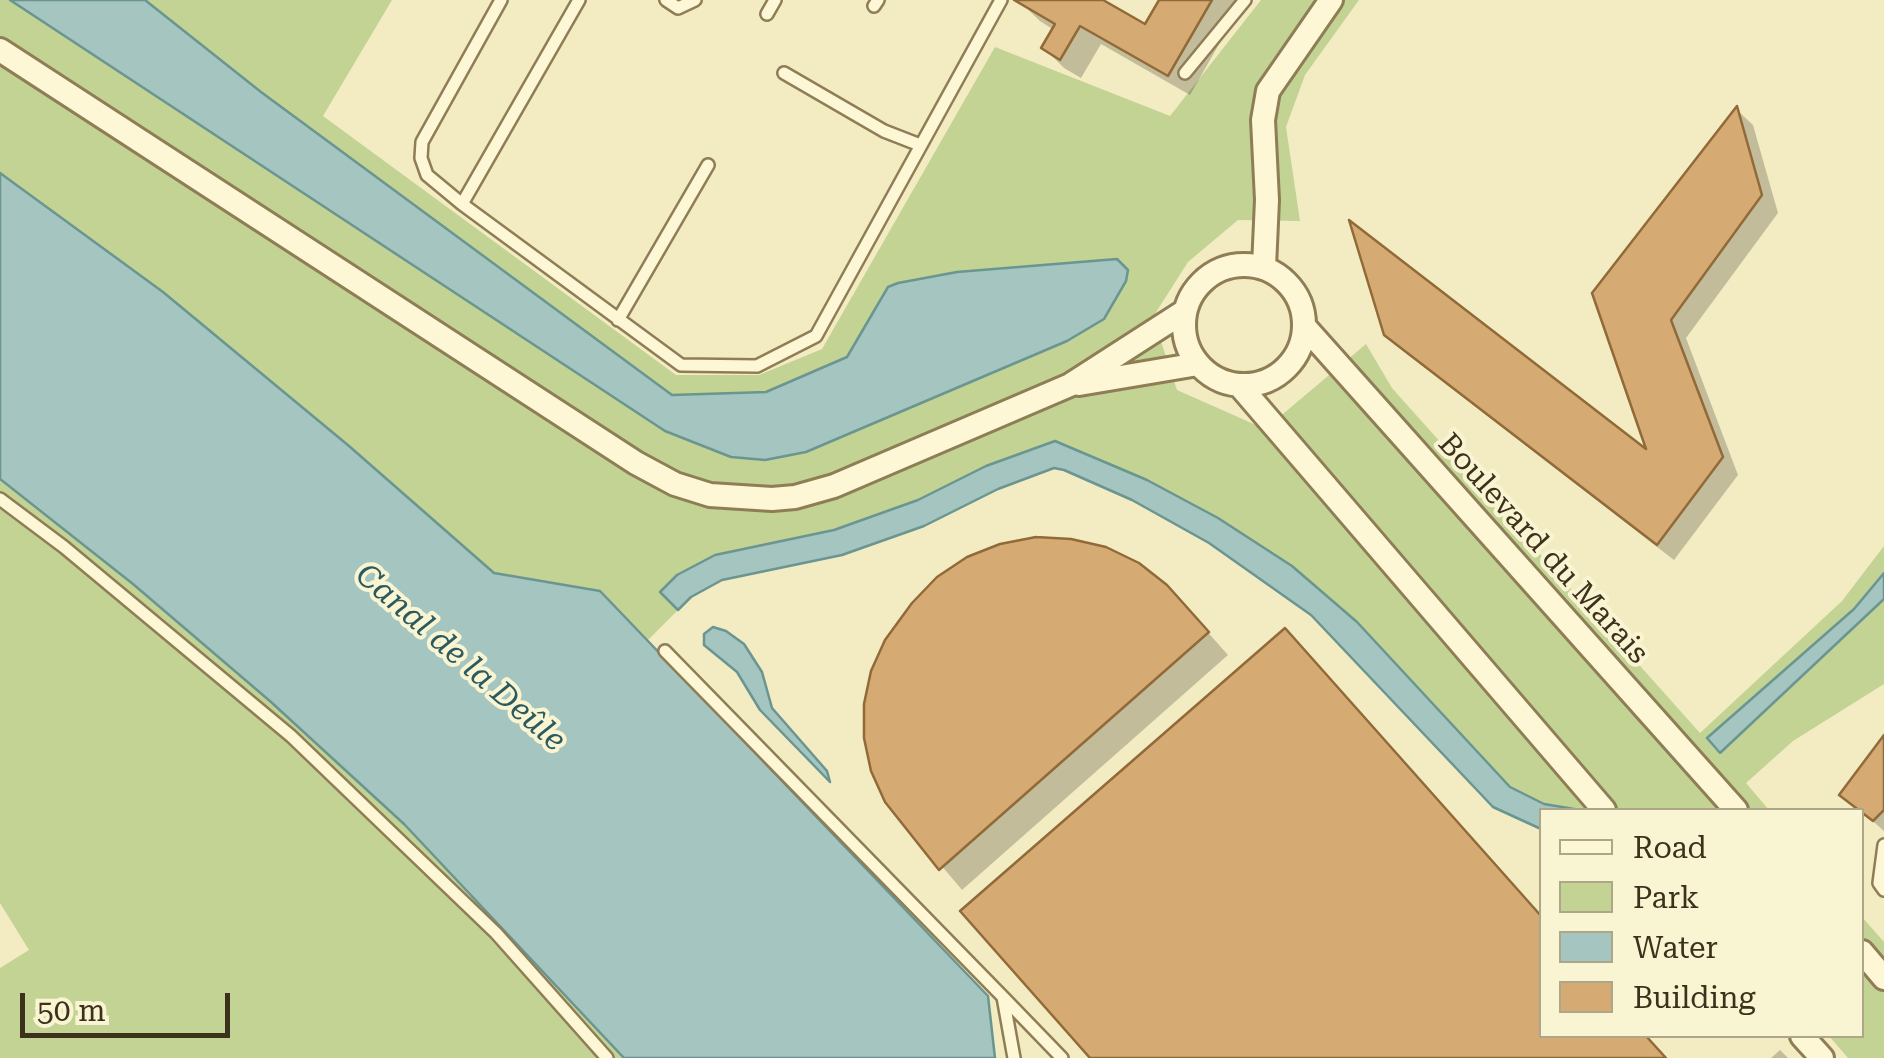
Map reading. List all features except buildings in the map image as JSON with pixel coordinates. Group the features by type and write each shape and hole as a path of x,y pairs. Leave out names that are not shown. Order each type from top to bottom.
{"street":[{"path":"1264,267 1263,120 1268,91 1331,0"},
{"path":"0,50 636,463 694,492 754,500 813,493 1070,385 1185,311"},
{"path":"1224,267 1264,267 1281,276 1294,290 1305,327 1301,346 1291,363 1258,384 1239,386 1210,375 1198,364 1183,330 1185,311 1199,285 1224,267"},
{"name":"Boulevard du Marais","path":"1305,327 1734,808"},
{"path":"1070,385 1198,364"},
{"path":"1239,386 1602,808"},
{"path":"1864,954 1884,978"},
{"path":"1804,1038 1822,1058"}],"lane":[{"path":"501,0 422,142 421,158 427,175 681,365 757,366 816,336 1000,0"},
{"path":"462,204 578,0"},
{"path":"666,0 678,8 695,0"},
{"path":"767,14 775,0"},
{"path":"1185,73 1245,0"},
{"path":"784,74 884,131 920,145"},
{"path":"618,320 708,165"},
{"path":"0,499 64,547 291,736 496,933 606,1058"},
{"path":"666,650 1062,1058"},
{"path":"1884,845 1879,883 1884,890"},
{"path":"1004,997 1014,1058"}],"green space":[{"path":"0,0 392,0 323,116 676,375 759,375 822,349 995,47 1170,116 1261,0 1359,0 1305,75 1286,127 1300,221 1238,220 1188,262 1153,317 1177,390 1265,429 1366,344 1392,388 1700,733 1842,601 1884,546 1884,573 1854,609 1706,738 1721,756 1884,599 1884,684 1793,741 1746,783 1767,808 1568,808 1544,804 1510,787 1357,622 1292,566 1218,518 1147,480 1055,441 986,466 918,500 834,530 715,555 677,575 661,592 678,610 648,640 600,591 494,573 163,292 0,173"},
{"path":"0,479 133,584 271,702 404,824 624,1058 0,1058 0,968 29,950 0,903"},
{"path":"1864,919 1884,942 1884,1058 1848,1058 1831,1038 1864,1038"}],"water":[{"path":"10,0 145,0 261,92 672,395 766,392 847,357 888,287 898,283 957,272 1117,259 1128,270 1126,281 1104,319 1067,341 806,452 765,460 731,457 665,431"},
{"name":"Canal de la Deûle","path":"0,173 163,292 494,573 600,591 988,996 995,1058 624,1058 404,824 271,702 133,584 0,479"},
{"path":"1055,441 1147,480 1218,518 1292,566 1357,622 1510,787 1544,804 1568,808 1539,808 1539,828 1493,807 1311,615 1209,543 1132,500 1064,470 1054,468 998,489 924,526 842,555 722,580 691,597 678,610 660,592 677,575 715,555 834,530 918,500 986,466"},
{"path":"1884,573 1884,599 1720,753 1707,738 1854,609"},
{"path":"713,627 744,644 762,672 772,708 827,771 830,782 760,710 737,672 704,645 704,634"}]}
